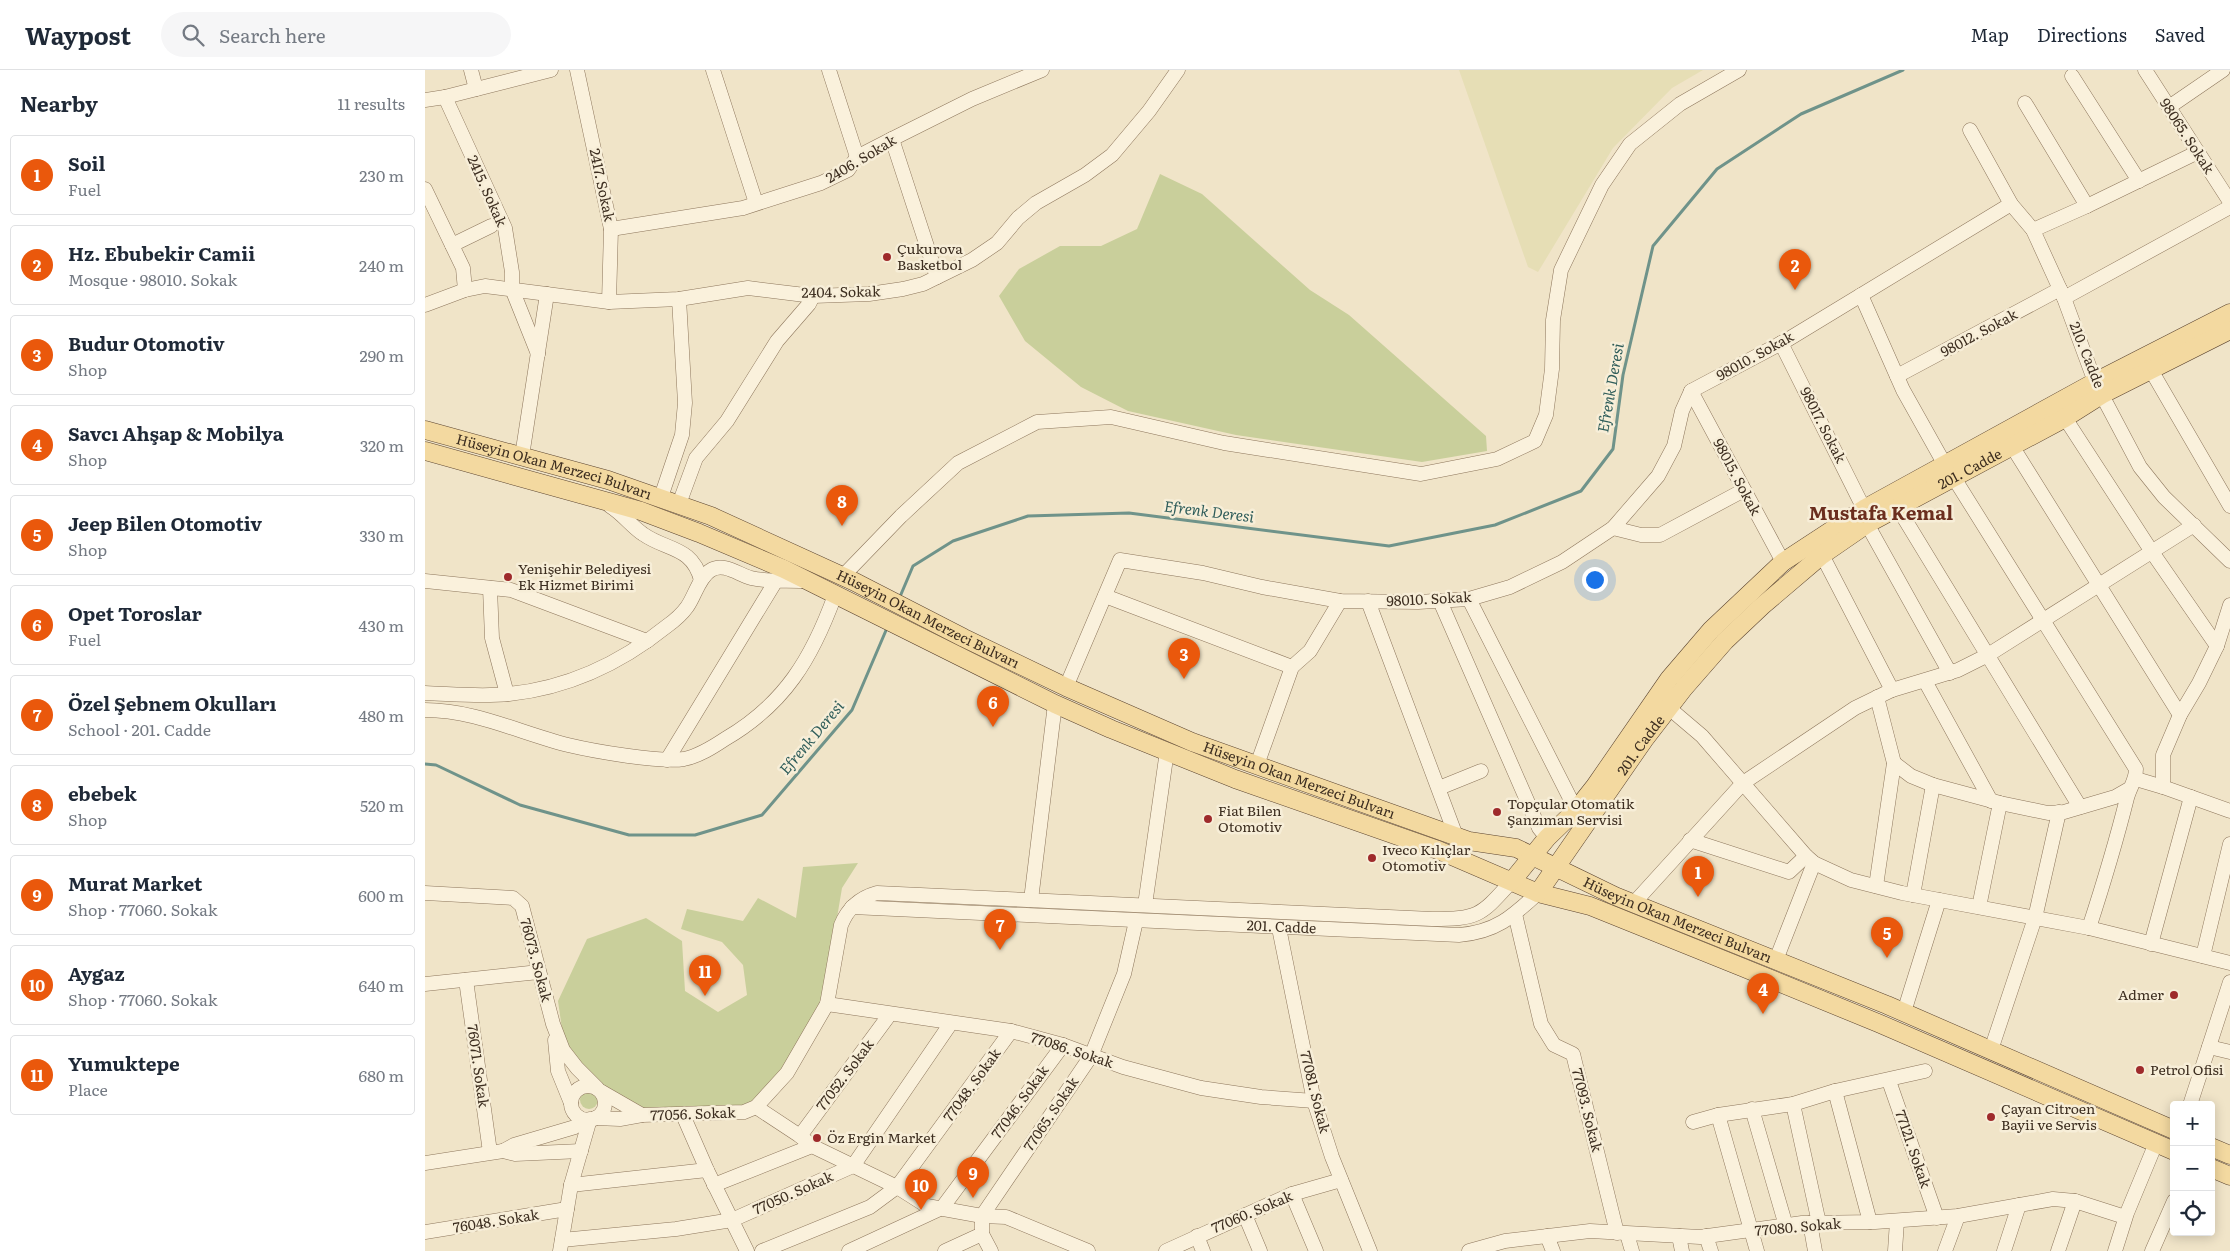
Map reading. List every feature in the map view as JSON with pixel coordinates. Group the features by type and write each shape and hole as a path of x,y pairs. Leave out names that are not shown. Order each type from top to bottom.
{"main road":[{"name":"201. Cadde","path":"1512,881 1547,838 1576,810 1595,786 1669,679 1711,630 1783,562 1807,545 1866,516 1949,471 2230,313"},
{"name":"201. Cadde","path":"1538,892 1643,740 1725,641 1762,606 1866,516 1898,508 1949,471 2012,446 2065,418 2099,388 2151,370 2230,330"},
{"name":"Hüseyin Okan Merzeci Bulvarı","path":"425,430 608,480 679,504 848,579 964,638 1067,687 1192,742 1469,841 1516,848 1634,903 1904,1012 2170,1128"},
{"name":"Hüseyin Okan Merzeci Bulvarı","path":"425,451 641,511 699,533 809,582 1055,704 1167,751 1235,779 1438,850 1538,892 1590,906 1878,1023 2170,1149"},
{"path":"2215,1149 2230,1155"},
{"path":"2215,1170 2230,1176"}],"street":[{"path":"471,70 476,89"},
{"path":"425,100 445,98 551,70"},
{"name":"2417. Sokak","path":"577,70 611,229 609,302"},
{"path":"713,70 755,203"},
{"path":"829,70 857,157"},
{"name":"2406. Sokak","path":"611,229 743,208 821,183 848,170 857,157 892,139 972,99 1042,70"},
{"name":"2404. Sokak","path":"425,305 465,290 485,286 609,302 679,299 748,288 813,296 869,294 903,290 923,284 972,260 997,243 1018,218 1036,203 1085,175 1112,154 1149,111 1178,70"},
{"path":"848,579 901,516 958,463 1037,422 1111,417 1225,443 1421,474 1497,459 1535,441 1546,415 1552,369 1553,320 1561,270 1602,185 1630,144 1680,104 1739,70"},
{"name":"98065. Sokak","path":"2145,70 2230,202"},
{"path":"2169,107 2223,70"},
{"path":"2072,76 2139,181"},
{"name":"2415. Sokak","path":"445,98 505,228 513,289 538,354"},
{"path":"2025,103 2087,206"},
{"name":"210. Cadde","path":"1970,130 2011,204 2033,230 2062,293 2099,388 2140,467 2164,496 2230,561"},
{"path":"892,139 937,277"},
{"path":"2033,230 2198,152"},
{"path":"425,189 463,268 465,290"},
{"name":"98010. Sokak","path":"1105,596 1120,560 1203,573 1262,587 1340,601 1469,599 1510,588 1562,562 1613,528 1658,476 1674,446 1682,411 1691,391 1781,343 2011,204"},
{"name":"98012. Sokak","path":"1897,376 2230,206"},
{"path":"452,245 491,226"},
{"path":"522,456 547,294"},
{"path":"1861,295 1897,376 1949,471 2136,769 2114,850 2089,928"},
{"path":"679,504 696,458 727,421 777,341 809,304 813,296"},
{"path":"661,498 682,435 685,403 679,299"},
{"name":"98017. Sokak","path":"1781,343 1866,516 1950,673"},
{"path":"2151,370 2230,506"},
{"name":"98015. Sokak","path":"1691,391 1783,562"},
{"path":"2065,418 2152,552 2217,646"},
{"path":"2012,446 2180,715"},
{"path":"1613,528 1641,535 1660,535 1744,490"},
{"path":"601,500 624,515 643,534 690,558 697,568 701,580"},
{"path":"1898,508 2080,807"},
{"path":"1634,903 1743,783 1855,708 1891,690 1950,673 1988,655 2194,525"},
{"path":"1822,555 1891,690"},
{"path":"425,693 507,694 533,690 583,677 627,655 647,641 685,609 698,590 701,580 712,569 722,567 752,578 809,582"},
{"path":"667,760 777,580"},
{"path":"425,581 511,590 647,641"},
{"path":"490,588 492,638 507,694"},
{"path":"1067,687 1105,596 1292,667"},
{"path":"425,710 462,713 568,745 667,760 685,758 711,748 736,733 761,714 799,672 840,598"},
{"path":"1469,599 1576,810"},
{"path":"1440,600 1539,828 1547,838"},
{"path":"1257,765 1292,667 1310,651 1340,601"},
{"path":"1367,601 1456,836"},
{"path":"2163,787 2163,755 2180,715 2199,683 2217,646 2230,606"},
{"path":"1925,681 1995,802 1979,907"},
{"path":"1876,886 1894,763 1877,697"},
{"path":"1031,900 1055,704"},
{"path":"1669,708 1703,736 1810,860 1851,880 1913,895 2089,928 2230,963"},
{"path":"1145,905 1167,751"},
{"path":"1894,763 1911,776 1933,784 1995,802 2048,813 2080,807 2115,797 2132,784 2163,787 2230,811"},
{"path":"1439,788 1481,771"},
{"path":"1913,895 1933,784"},
{"path":"2151,944 2191,797"},
{"path":"1991,1050 2035,918 2059,812"},
{"path":"1690,840 1789,872 1810,860"},
{"path":"2203,956 2230,844"},
{"path":"1776,960 1810,860"},
{"name":"201. Cadde","path":"852,907 864,896 889,893 1461,919 1479,914 1512,881"},
{"name":"201. Cadde","path":"852,907 1459,935 1478,934 1506,922 1538,892"},
{"name":"76073. Sokak","path":"425,893 513,898 522,906 553,1024"},
{"path":"1904,1012 1939,900"},
{"name":"77056. Sokak","path":"497,1152 585,1120 620,1119 641,1115 743,1112 756,1107 787,1073 827,1004 841,925 852,907"},
{"name":"77093. Sokak","path":"1515,914 1541,1024 1554,1045 1573,1054 1622,1234"},
{"name":"77065. Sokak","path":"982,1216 1091,1056 1124,974 1136,921"},
{"name":"77081. Sokak","path":"1279,928 1314,1101 1341,1180 1370,1251"},
{"path":"425,984 539,972"},
{"name":"76071. Sokak","path":"466,980 497,1152"},
{"path":"2191,1101 2230,982"},
{"name":"77086. Sokak","path":"827,1004 1011,1031 1063,1045 1123,1067 1201,1088 1261,1097 1314,1101"},
{"name":"77052. Sokak","path":"799,1136 890,1014"},
{"path":"853,1166 951,1023"},
{"path":"553,1024 563,1050 577,1068 599,1090 605,1104 604,1110 585,1120"},
{"path":"553,1024 558,1071 572,1108 585,1120"},
{"name":"77048. Sokak","path":"762,1251 870,1207 897,1187 1011,1031"},
{"name":"77046. Sokak","path":"942,1208 1063,1045"},
{"path":"2209,1047 2230,1052"},
{"path":"1693,1122 1718,1115 1793,1104 1835,1091 1889,1081 1925,1071"},
{"name":"77121. Sokak","path":"1889,1081 1937,1218"},
{"path":"571,1103 578,1089 591,1086 641,1115"},
{"path":"1835,1091 1870,1222"},
{"path":"1793,1104 1814,1223 1815,1251"},
{"path":"756,1107 812,1146 897,1187 927,1206 982,1216 1006,1217 1088,1251"},
{"path":"1753,1109 1786,1226"},
{"path":"683,1115 707,1170 747,1251"},
{"path":"1718,1115 1757,1251"},
{"path":"561,1245 571,1185 581,1151 585,1120"},
{"path":"2115,1251 2125,1217 2156,1144"},
{"path":"715,1184 812,1146"},
{"path":"425,1163 497,1152 515,1154 581,1151"},
{"name":"77050. Sokak","path":"561,1245 732,1220 853,1166"},
{"path":"571,1185 707,1170"},
{"name":"77060. Sokak","path":"1166,1251 1292,1194 1341,1180"},
{"path":"1292,1194 1316,1251"},
{"name":"77080. Sokak","path":"1469,1251 1507,1246 1547,1236 1589,1231 1622,1234 1706,1236 1814,1223 1897,1221 1957,1216 2053,1199 2075,1201 2125,1217"},
{"path":"2058,1251 2075,1201"},
{"path":"2004,1251 2019,1205"},
{"path":"849,1251 942,1208"},
{"name":"76048. Sokak","path":"425,1232 567,1209"},
{"path":"2152,1251 2170,1210"},
{"path":"1245,1215 1260,1251"},
{"path":"982,1216 982,1234 991,1251"},
{"path":"1945,1251 1957,1216"},
{"path":"1895,1251 1897,1221"},
{"path":"945,1251 982,1234"},
{"path":"1622,1234 1631,1251"},
{"path":"1197,1236 1203,1251"},
{"path":"1547,1236 1553,1251"},
{"path":"1679,1236 1682,1251"},
{"path":"1706,1236 1711,1251"}],"shaded area":[{"path":"1459,70 1703,70 1672,88 1613,148 1538,272 1528,267"}],"green space":[{"path":"1160,174 1202,194 1310,290 1349,315 1486,436 1487,451 1422,462 1236,435 1128,411 1081,387 1025,341 999,296 1019,269 1060,246 1101,246 1137,229"},
{"path":"858,863 842,888 824,995 793,1057 755,1101 746,1106 638,1109 595,1083 564,1043 558,1001 587,939 646,918 682,941 685,991 718,1012 747,995 743,965 722,942 681,929 687,909 743,921 758,898 796,918 803,867"},
{"path":"589,1091 595,1094 598,1100 595,1106 589,1109 583,1106 580,1100 583,1094"}],"waterway":[{"name":"Efrenk Deresi","path":"899,599 913,566 953,541 1028,516 1129,513 1389,546 1495,525 1581,491 1613,449 1623,375 1653,246 1717,169 1801,114 1903,70"},
{"name":"Efrenk Deresi","path":"425,764 436,765 520,805 629,835 695,835 762,815 852,710 887,628"}],"place":[{"name":"Çukurova Basketbol","path":"887,257"},
{"name":"Hz. Ebubekir Camii","path":"1795,290"},
{"name":"ebebek","path":"842,526"},
{"name":"Yenişehir Belediyesi Ek Hizmet Birimi","path":"508,577"},
{"name":"Budur Otomotiv","path":"1184,679"},
{"name":"Opet Toroslar","path":"993,727"},
{"name":"Topçular Otomatik Şanzıman Servisi","path":"1497,812"},
{"name":"Fiat Bilen Otomotiv","path":"1208,819"},
{"name":"Iveco Kılıçlar Otomotiv","path":"1372,858"},
{"name":"Soil","path":"1698,897"},
{"name":"Özel Şebnem Okulları","path":"1000,950"},
{"name":"Jeep Bilen Otomotiv","path":"1887,958"},
{"name":"Admer","path":"2174,995"},
{"name":"Yumuktepe","path":"705,996"},
{"name":"Savcı Ahşap & Mobilya","path":"1763,1014"},
{"name":"Petrol Ofisi","path":"2140,1070"},
{"name":"Çayan Citroen Bayii ve Servis","path":"1991,1117"},
{"name":"Öz Ergin Market","path":"817,1138"},
{"name":"Murat Market","path":"973,1198"},
{"name":"Aygaz","path":"921,1210"}],"district":[{"name":"Mustafa Kemal","path":"1881,513"}]}
